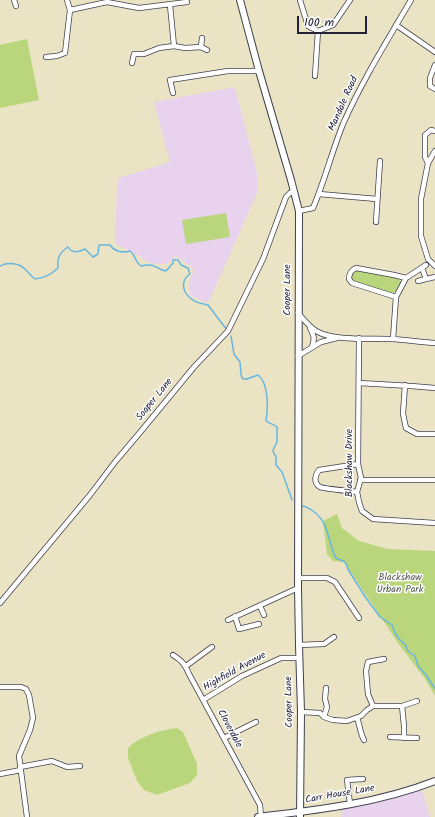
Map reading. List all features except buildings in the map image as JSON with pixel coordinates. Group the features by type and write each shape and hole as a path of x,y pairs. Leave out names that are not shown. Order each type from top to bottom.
{"main road":[{"name":"Cooper Lane","path":"240,0 294,191 298,211 298,588 301,712 300,814"},
{"name":"Carr House Lane","path":"260,817 300,814 389,796 435,781"}],"street":[{"path":"14,0 16,6"},
{"path":"46,57 67,54 70,10 66,0"},
{"path":"300,0 308,26 318,31 333,25 350,0"},
{"name":"Mandale Road","path":"298,211 313,208 343,125 365,79 410,0"},
{"path":"70,10 107,2 139,8 188,2"},
{"path":"170,4 174,46"},
{"path":"396,25 435,52"},
{"path":"315,76 318,31"},
{"path":"201,47 202,38"},
{"path":"132,63 134,54 144,54 159,48 174,46 185,48 201,47 207,50"},
{"path":"435,65 430,78 430,86 435,88"},
{"path":"173,93 168,80 228,71 259,71"},
{"path":"428,163 425,157 425,136 431,130 435,131"},
{"path":"435,151 428,163 421,199 420,236 428,259 435,266"},
{"path":"376,222 380,161"},
{"name":"Soaper Lane","path":"0,603 194,367 228,331 264,258 286,197 294,191"},
{"path":"319,194 377,200"},
{"path":"393,339 396,297 406,278 424,267 426,279"},
{"path":"396,297 352,283 349,279 351,271 356,268 364,269 406,278"},
{"path":"418,281 435,277"},
{"path":"298,313 313,334 314,340 312,347"},
{"path":"308,325 317,332 338,337 393,339 435,343"},
{"path":"298,356 321,342 338,337"},
{"name":"Blackshaw Drive","path":"359,338 358,464 360,480 358,492 362,511 373,519 435,523"},
{"path":"359,382 435,388"},
{"path":"405,386 403,414 406,428 417,434 435,434"},
{"path":"358,464 319,470 316,476 316,483 321,487 358,492"},
{"path":"360,480 435,480"},
{"path":"298,578 328,578 335,582 359,618"},
{"path":"228,620 298,588"},
{"path":"260,606 264,615"},
{"path":"235,616 240,630 259,624"},
{"path":"299,645 324,644 334,637"},
{"path":"186,666 212,647"},
{"name":"Cloverdale","path":"172,655 182,661 186,666 260,805 260,817"},
{"name":"Highfield Avenue","path":"203,700 242,676 281,658 299,658"},
{"path":"373,706 368,694 366,671 368,662 384,660"},
{"path":"0,687 21,687 26,690 29,695 33,718 30,730 19,756 27,817"},
{"path":"324,716 327,707 325,699 326,688"},
{"path":"301,712 320,713 333,720 347,721 361,716 373,706 402,706 417,701"},
{"path":"402,706 404,738"},
{"path":"357,718 364,740"},
{"path":"224,738 256,722"},
{"path":"390,737 417,738"},
{"path":"0,774 52,761 67,767 80,766"},
{"path":"350,804 347,780 363,779"}],"shaded area":[{"path":"235,87 257,173 257,193 207,303 190,295 189,282 194,269 176,256 167,264 149,263 138,255 115,244 117,186 119,178 170,162 154,102"},
{"path":"422,790 430,817 341,817 341,810"}],"green space":[{"path":"27,39 39,100 0,108 0,45"},
{"path":"226,213 230,237 186,244 182,220"},
{"path":"358,270 397,277 401,282 398,289 392,293 355,282 351,279 352,272"},
{"name":"Blackshaw Urban Park","path":"337,514 342,528 359,541 388,549 435,551 435,696 425,679 398,643 344,562 333,561 327,554 323,521"},
{"path":"177,728 183,732 197,764 197,775 190,783 157,795 144,790 137,781 128,758 128,748 138,740 151,734"}],"waterway":[{"path":"0,266 6,264 17,264 23,267 35,279 38,279 50,274 58,268 59,256 62,251 68,247 74,252 85,249 93,257 98,254 99,245 110,245 114,249 124,252 130,251 141,266 151,265 166,271 173,263 173,260 178,260 181,265 188,268 190,274 184,283 186,294 195,301 208,305 227,330"},
{"path":"231,336 234,354 240,362 242,378 247,379 258,375 264,384 267,396 266,421 277,427 277,442 273,450 276,456 276,465 282,472 292,500"},
{"path":"301,506 312,510 322,521 336,558 345,562 366,598 380,617 392,625 399,639 405,644 408,651 415,656 418,666 435,689"}]}
